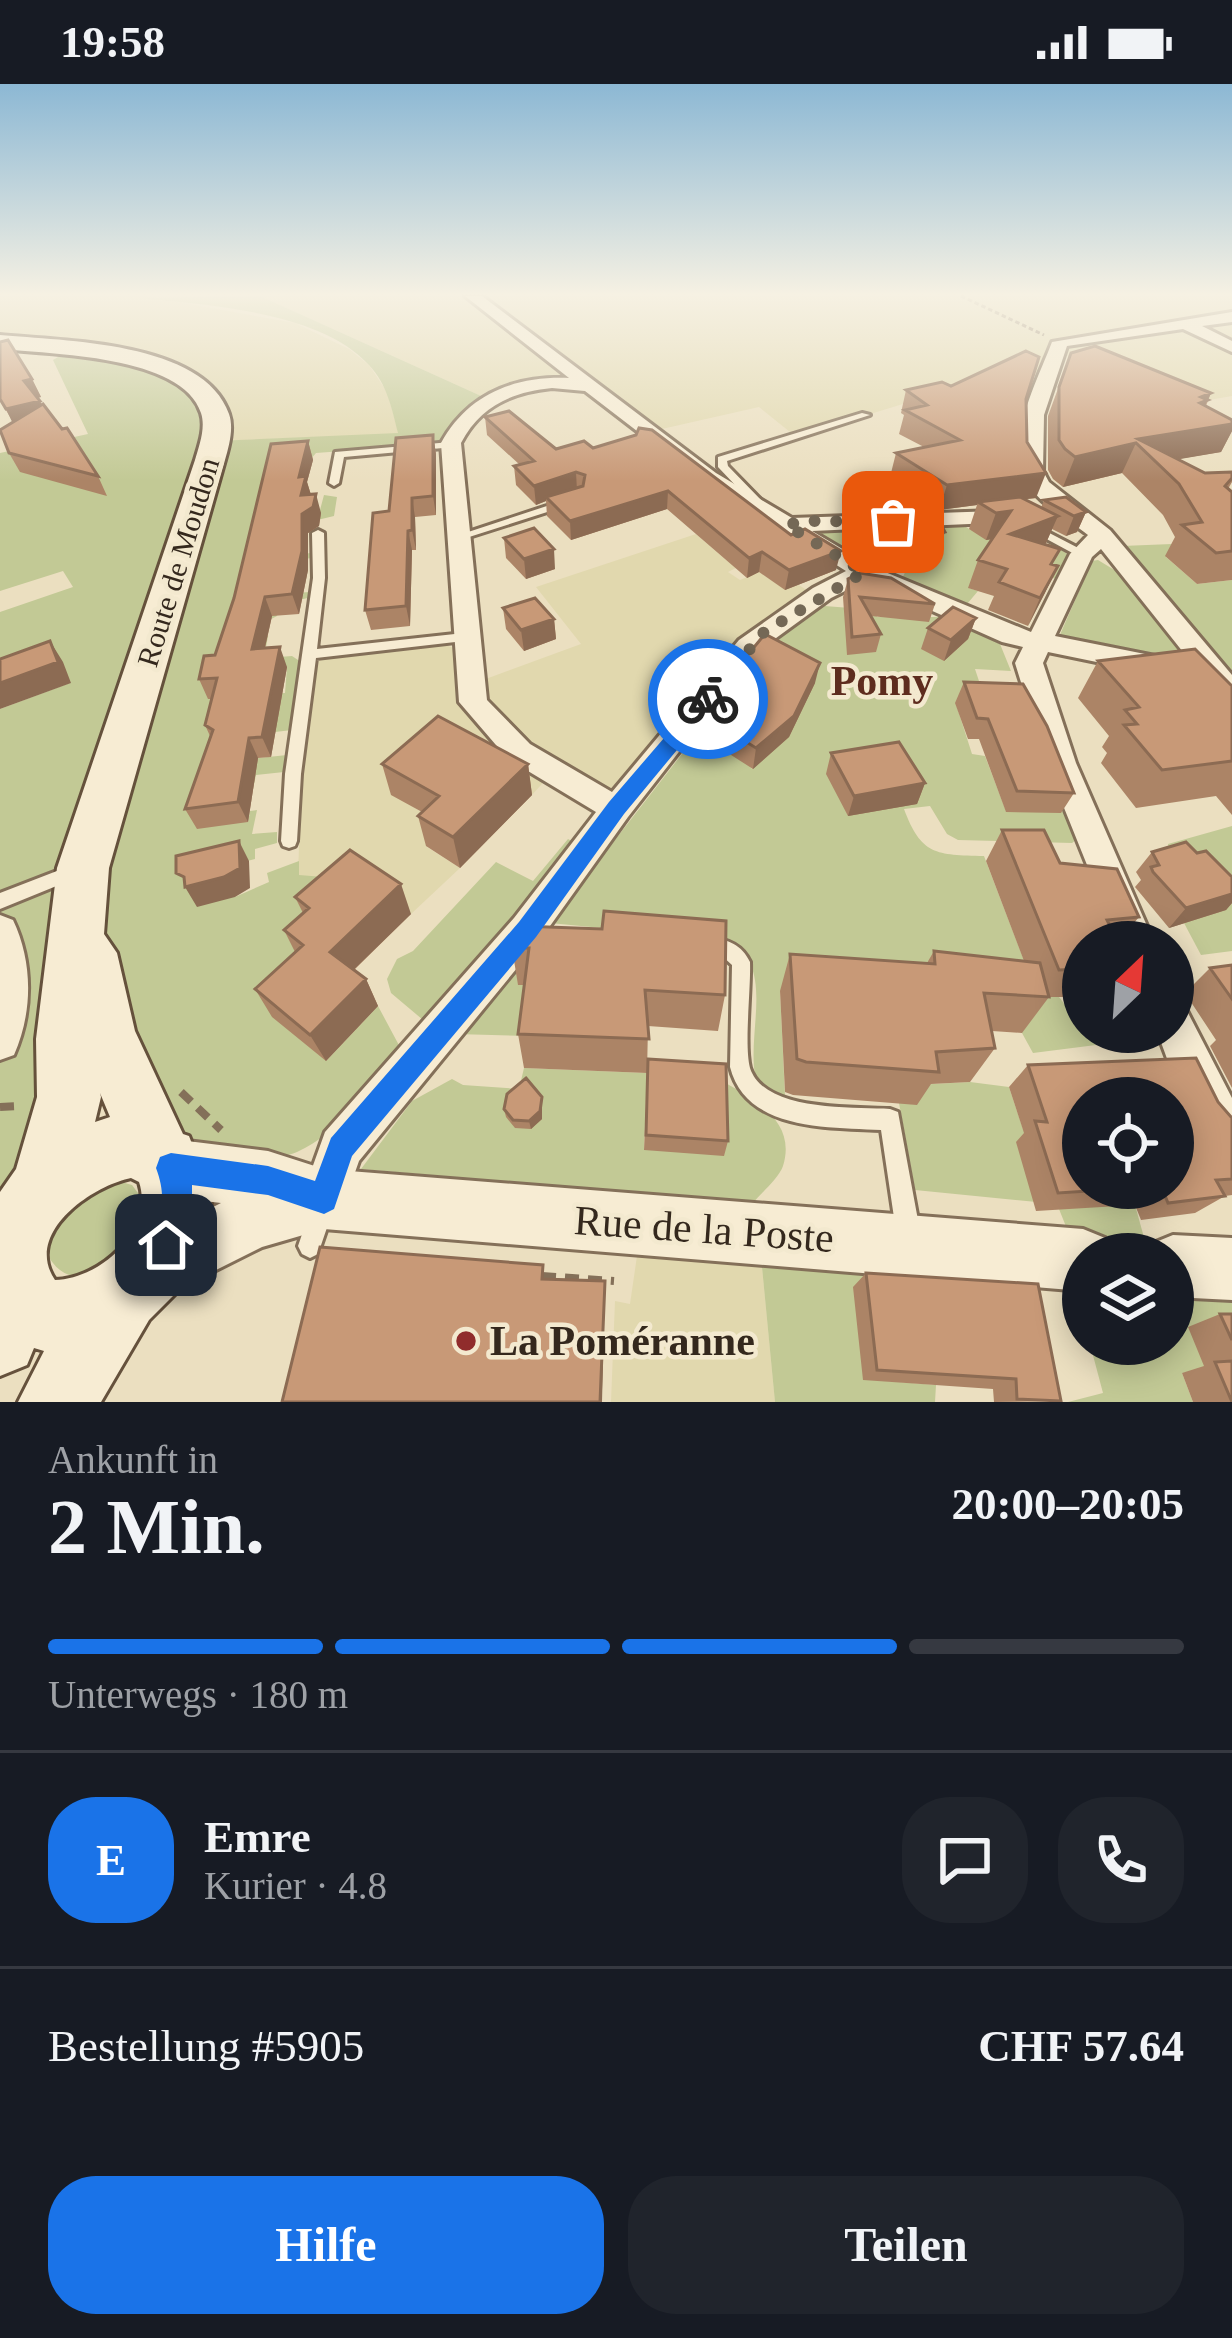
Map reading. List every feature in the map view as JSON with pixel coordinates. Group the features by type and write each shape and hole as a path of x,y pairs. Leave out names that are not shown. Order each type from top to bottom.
{"main road":[{"name":"Route de Moudon","path":"15,1260 69,1097 66,1040 83,868 210,460 216,420 206,396 169,370 121,358"},
{"name":"Route de Moudon","path":"83,868 84,916 96,1000 120,1070 164,1160"},
{"path":"57,1402 166,1245 177,1216 178,1189 164,1160 134,1145 104,1149 73,1164 15,1260 26,1305 45,1316 69,1318 95,1312 135,1285"}],"street":[{"path":"556,358 710,477 864,572 975,622 1038,643 1223,685"},
{"path":"1055,358 1032,431 1032,476 1102,535 1223,685"},
{"path":"598,388 559,380 496,404 459,421 452,445 462,536 464,637 473,702 489,727 531,761 617,808"},
{"path":"777,519 1012,515 1061,505"},
{"path":"1102,535 1082,554 1029,663 1061,764 1127,921"},
{"path":"301,1209 341,1148 538,930 617,808 764,632 864,572"},
{"path":"0,931 11,994 0,1041"},
{"path":"1186,1053 1204,1093 1232,1136"},
{"name":"Rue de la Poste","path":"164,1160 301,1209"},
{"name":"Rue de la Poste","path":"135,1285 251,1220 301,1209 910,1244 1062,1258"},
{"path":"1194,1267 1232,1269"}],"lane":[{"path":"777,519 723,467 722,459 865,415"},
{"path":"334,483 339,454 452,445"},
{"path":"462,536 578,498"},
{"path":"1012,515 1082,554"},
{"path":"289,841 293,774 319,578 318,533"},
{"path":"310,654 464,637"},
{"path":"0,901 83,868"},
{"path":"681,943 725,947 741,962 740,1073 757,1096 790,1110 890,1120 910,1244"}],"path":[{"path":"169,1078 198,1112 256,1155 301,1209"},
{"path":"520,1274 614,1281"}],"shaded area":[{"path":"94,358 360,358 387,392 399,434 215,441 169,370"},
{"path":"396,358 1056,358 1049,381 1007,364 942,392 805,434 790,432 759,407 653,431 621,406 559,380 490,400"},
{"path":"1072,358 1232,358 1232,396 1186,404 1115,370"},
{"path":"696,534 726,560 746,563 728,572 740,580 759,572 785,589 797,584 815,595 616,804 492,726 475,683 581,644 536,587"},
{"path":"438,642 456,649 470,703 549,776 532,795 392,794 446,827 427,847 460,868 411,914 298,875 302,762 312,668 321,659"},
{"path":"637,1256 762,1267 775,1402 611,1402 615,1301 630,1304"}],"green space":[{"path":"100,358 161,373 197,397 207,431 80,822 58,1103 0,1228 0,709 70,683 0,685 0,612 73,587 63,571 0,591 0,453 88,434 53,360"},
{"path":"360,358 396,358 490,400 451,443 316,453 263,515 320,510 324,495 337,497 334,516 309,522 299,554 312,553 313,558 292,560 285,594 309,592 308,598 280,604 277,616 233,639 268,636 265,653 214,677 208,698 285,693 287,667 279,657 292,656 304,664 292,730 275,732 221,762 287,755 284,772 256,775 253,789 205,796 248,822 250,811 257,810 252,834 277,832 277,843 255,849 255,859 189,876 235,897 269,882 267,873 299,861 299,875 361,880 326,1061 378,1006 401,1049 354,1107 313,1144 285,1156 221,1154 183,1136 157,1097 124,1021 105,950 105,866 215,441 398,433 388,397"},
{"path":"869,526 879,544 898,545 891,569 879,571 813,530"},
{"path":"926,526 978,528 1016,554 1052,543 1070,556 1056,579 988,558 969,588 978,591 962,610 902,579"},
{"path":"1172,544 1166,557 1197,584 1232,580 1232,684 1217,656 1122,546"},
{"path":"1092,561 1121,574 1191,655 1186,661 1071,643 1059,637"},
{"path":"812,608 875,610 877,617 948,617 1000,644 1011,671 975,669 980,684 956,704 972,754 985,756 1006,811 1071,812 1081,836 1072,843 958,840 947,834 930,806 904,809 917,836 932,849 984,856 1038,997 1062,1001 1062,1049 1033,1053 1022,1033 1014,999 780,991 785,1095 761,1094 754,1054 756,988 743,952 725,940 550,923 707,722 720,727 752,769 756,652"},
{"path":"1232,826 1232,951 1201,955 1190,921 1225,910 1170,862 1168,844"},
{"path":"568,839 575,843 429,1025 391,993 387,979 397,959 413,951 496,862 533,881"},
{"path":"531,943 534,985 528,1036 455,1034"},
{"path":"524,1068 647,1073 644,1149 722,1081 759,1104 778,1124 786,1150 783,1166 753,1203 361,1169 412,1101 452,1079 463,1085 519,1089"},
{"path":"970,1082 1009,1087 1023,1129 1062,1200 1062,1209 1136,1209 1143,1233 1069,1233 1057,1204 915,1190 899,1103 914,1085"},
{"path":"118,1181 132,1185 141,1197 134,1233 124,1250 95,1273 79,1277 64,1273 50,1259 60,1218 79,1201"},
{"path":"762,1267 913,1274 863,1379 936,1385 935,1402 775,1402"},
{"path":"1194,1291 1232,1294 1232,1325 1207,1372 1182,1373 1193,1402 1068,1402 1103,1393 1096,1365 1194,1365"}],"building":[{"path":"0,358 19,358 32,379 24,381 40,401 6,409 0,399"},
{"path":"1012,358 1039,358 1026,399 1027,442 1046,473 947,485 896,453 960,440 905,410 927,405 906,390 942,382 951,386"},
{"path":"1069,358 1123,358 1211,393 1201,397 1208,400 1200,403 1232,424 1138,439 1205,473 1232,472 1225,486 1232,492 1232,551 1216,553 1182,525 1202,522 1179,484 1136,443 1075,457 1065,449 1059,440 1059,387"},
{"path":"43,404 62,429 67,428 98,476 9,453 0,430"},
{"path":"509,411 556,449 584,441 593,448 636,435 639,428 652,430 791,535 805,529 841,551 789,570 762,552 749,558 668,491 570,521 546,497 583,486 585,475 576,472 534,486 514,466 534,461 485,417"},
{"path":"433,435 433,496 412,498 406,606 365,610 373,513 389,511 396,438"},
{"path":"308,441 299,477 306,476 301,495 316,494 313,507 302,514 302,551 292,594 265,597 252,649 280,647 262,737 249,738 238,802 185,809 213,730 205,725 217,678 199,679 204,656 215,655 234,598 271,444"},
{"path":"1020,497 1058,516 1010,534 1060,549 1051,564 1058,566 1040,598 999,582 1007,569 978,560 1011,511 996,513 978,502"},
{"path":"1066,497 1086,512 1074,516 1044,500"},
{"path":"935,513 945,532 920,538 909,514"},
{"path":"534,528 554,549 524,559 504,538"},
{"path":"860,573 891,578 935,604 860,597 881,634 852,637 848,579"},
{"path":"535,598 554,619 521,630 503,608"},
{"path":"953,607 976,618 951,640 928,628"},
{"path":"765,634 820,663 794,716 756,748 708,718 759,677 736,669"},
{"path":"50,641 58,662 0,683 0,659"},
{"path":"1195,649 1232,686 1232,761 1162,770 1124,725 1137,724 1125,710 1139,707 1098,661"},
{"path":"964,682 1023,684 1047,726 1074,793 1017,791 988,719 977,718"},
{"path":"438,716 528,764 453,837 418,816 439,796 382,764"},
{"path":"899,742 925,783 854,796 831,753"},
{"path":"1002,830 1044,830 1060,863 1117,869 1139,917 1062,921 1059,970"},
{"path":"239,841 240,868 185,887 184,877 176,873 176,856"},
{"path":"1186,842 1197,853 1206,851 1232,877 1232,894 1186,908 1153,872 1151,867 1159,865 1152,852"},
{"path":"350,850 401,884 330,952 366,979 310,1035 255,989 303,945 284,930 309,908 295,897"},
{"path":"604,911 726,921 725,995 645,990 649,1039 518,1034 529,948 512,948 514,933 521,926 602,929"},
{"path":"934,951 1040,963 1049,997 984,993 995,1048 936,1052 939,1072 797,1059 790,954 935,964"},
{"path":"1232,965 1232,999 1210,968"},
{"path":"1196,1058 1218,1102 1232,1118 1232,1179 1216,1180 1225,1196 1194,1200 1194,1077 1062,1077 1062,1193 1058,1193 1035,1121 1047,1122 1028,1065"},
{"path":"648,1059 726,1064 728,1141 646,1135"},
{"path":"526,1078 542,1097 540,1111 529,1121 513,1120 504,1109 507,1094"},
{"name":"La Poméranne","path":"320,1247 543,1265 542,1279 605,1281 600,1402 282,1402"},
{"path":"866,1273 1038,1284 1061,1401 1017,1399 1016,1379 877,1370"},
{"path":"1220,1314 1232,1314 1232,1340"},
{"path":"1232,1361 1232,1402 1215,1362"}],"way so far":[{"path":"708,699 764,632 822,593 864,572 786,525 893,522"}],"place":[{"name":"La Poméranne","path":"466,1341"}],"district":[{"name":"Pomy","path":"882,681"}],"route":[{"path":"166,1245 177,1216 178,1189 171,1168 268,1180 324,1199 341,1148 527,929 617,808 708,699"}]}
